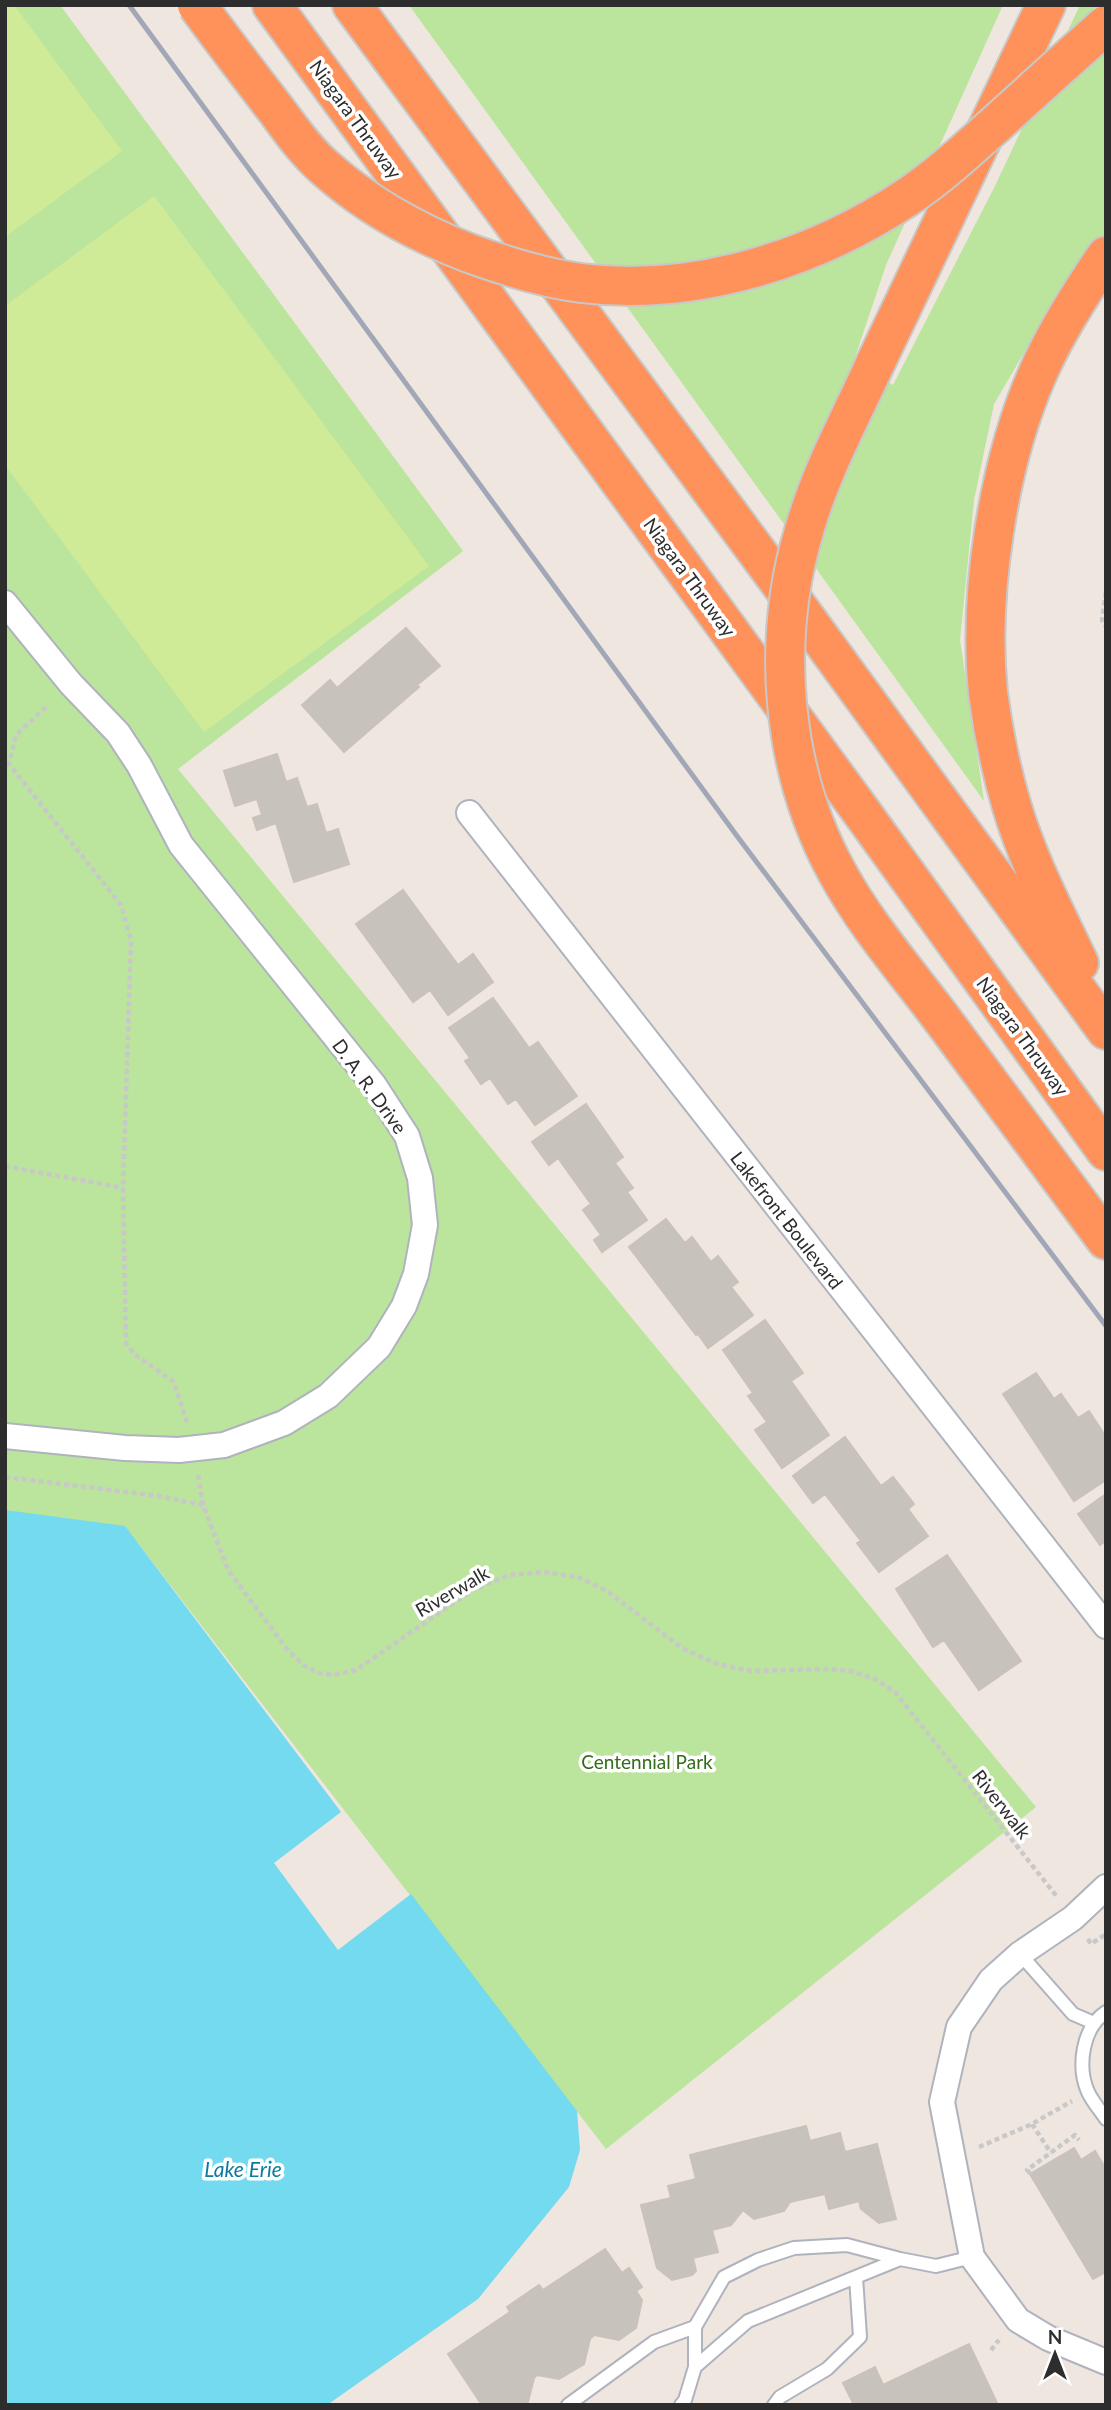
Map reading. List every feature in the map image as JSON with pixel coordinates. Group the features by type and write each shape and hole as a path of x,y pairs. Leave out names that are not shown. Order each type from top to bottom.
{"highway":[{"path":"197,5 321,164 388,215 434,239 505,266 579,282 612,285 672,283 740,272 798,254 852,230 943,172 1106,25"},
{"name":"Niagara Thruway","path":"272,5 1106,1151"},
{"path":"352,5 789,595 1106,1030"},
{"path":"1046,5 821,482 804,529 793,575 786,627 785,673 799,769 813,819 837,872 864,914 1106,1240"},
{"path":"1106,256 1061,326 1037,375 1018,425 996,525 986,618 986,654 993,727 1012,808 1045,892 1106,1015"}],"street":[{"name":"D. A. R. Drive","path":"5,603 71,684 118,733 156,797 180,845 374,1085 407,1136 420,1178 425,1225 416,1274 404,1306 379,1347 328,1396 284,1423 224,1445 179,1450 125,1448 5,1436"},
{"name":"Lakefront Boulevard","path":"469,813 1106,1626"},
{"path":"1106,1887 1073,1918 1020,1954 991,1980 959,2027 942,2102 972,2257 1018,2320 1048,2338 1106,2362"}],"lane":[{"path":"1020,1954 1073,2014 1094,2023"},
{"path":"1106,2012 1094,2023 1082,2055 1082,2070 1089,2094 1106,2119"},
{"path":"681,2405 695,2367 695,2327 724,2277 758,2260 794,2248 846,2245 936,2266 972,2257"},
{"path":"695,2367 748,2320 900,2259"},
{"path":"774,2405 780,2397 827,2369 860,2337 856,2277"},
{"path":"568,2405 654,2342 695,2327"}],"path":[{"path":"1106,592 1102,620 1106,627"},
{"path":"47,707 16,735 9,764 121,905 131,940 123,1188 126,1343 134,1354 174,1382 187,1425"},
{"path":"5,1166 123,1188"},
{"name":"Riverwalk","path":"196,1464 203,1505 218,1548 241,1588 286,1648 303,1665 318,1673 333,1675 356,1670 471,1591 509,1575 544,1572 578,1577 607,1591 682,1648 717,1664 751,1671 851,1671 875,1679 895,1692 1057,1897"},
{"path":"5,1477 159,1496 203,1505"},
{"path":"1091,1944 1106,1934"},
{"path":"979,2147 1032,2124 1074,2100"},
{"path":"1032,2124 1051,2152"},
{"path":"1030,2173 1027,2170 1075,2135 1079,2140"}],"green space":[{"name":"Centennial Park","path":"5,5 60,5 463,551 178,769 1036,1807 606,2149 137,1542 5,1519"},
{"path":"5,5 14,5 122,151 5,237"},
{"path":"409,5 1003,5 886,265 853,363 893,385 994,188 1080,5 1106,5 1106,232 1070,274 994,404 974,500 960,640 984,801"},
{"path":"154,196 429,566 204,732 5,465 5,306"}],"water":[{"name":"Lake Erie","path":"5,1510 125,1526 341,1812 274,1863 338,1950 411,1894 577,2111 580,2150 569,2187 478,2299 327,2405 5,2405"}],"building":[{"path":"406,628 440,666 344,752 302,705 330,680 337,688"},
{"path":"277,754 286,782 297,778 307,807 317,804 326,833 338,829 349,864 294,882 276,823 257,830 253,818 262,815 257,799 235,806 224,771"},
{"path":"403,890 458,965 473,954 493,982 448,1015 430,990 413,1002 356,924"},
{"path":"493,998 529,1048 538,1042 577,1096 535,1125 516,1099 508,1104 490,1078 481,1084 465,1061 470,1058 449,1028"},
{"path":"586,1104 623,1157 615,1163 633,1188 627,1192 647,1220 602,1252 594,1240 601,1235 583,1210 591,1204 558,1158 549,1165 532,1142"},
{"path":"666,1219 685,1243 692,1237 711,1262 718,1256 738,1282 731,1287 753,1315 708,1348 629,1247"},
{"path":"765,1320 803,1373 791,1381 829,1435 782,1468 755,1430 767,1422 748,1396 753,1393 723,1350"},
{"path":"1036,1373 1054,1399 1061,1394 1078,1418 1089,1411 1106,1437 1106,1480 1074,1501 1003,1394"},
{"path":"845,1437 881,1486 893,1477 914,1504 908,1509 928,1536 879,1572 857,1543 861,1541 825,1494 813,1503 793,1476"},
{"path":"1106,1494 1106,1545 1104,1542 1100,1545 1078,1514"},
{"path":"947,1555 1021,1661 979,1690 944,1640 933,1647 896,1589"},
{"path":"806,2126 810,2141 840,2133 845,2152 877,2144 896,2219 879,2223 861,2209 859,2201 829,2209 825,2194 790,2202 784,2211 754,2219 743,2210 731,2225 712,2230 718,2252 693,2258 696,2271 692,2275 672,2280 657,2268 641,2205 671,2198 668,2186 696,2179 690,2155"},
{"path":"1074,2148 1081,2160 1095,2151 1106,2169 1106,2272 1093,2279 1030,2174"},
{"path":"605,2249 622,2273 629,2268 642,2287 636,2291 642,2300 636,2328 619,2340 594,2335 590,2339 584,2364 559,2379 537,2375 528,2402 524,2405 482,2405 448,2354 510,2312 507,2307 539,2285 543,2290"},
{"path":"969,2344 998,2405 854,2405 843,2383 875,2367 883,2385"}],"railway":[{"path":"129,5 737,836 1106,1326"}]}
